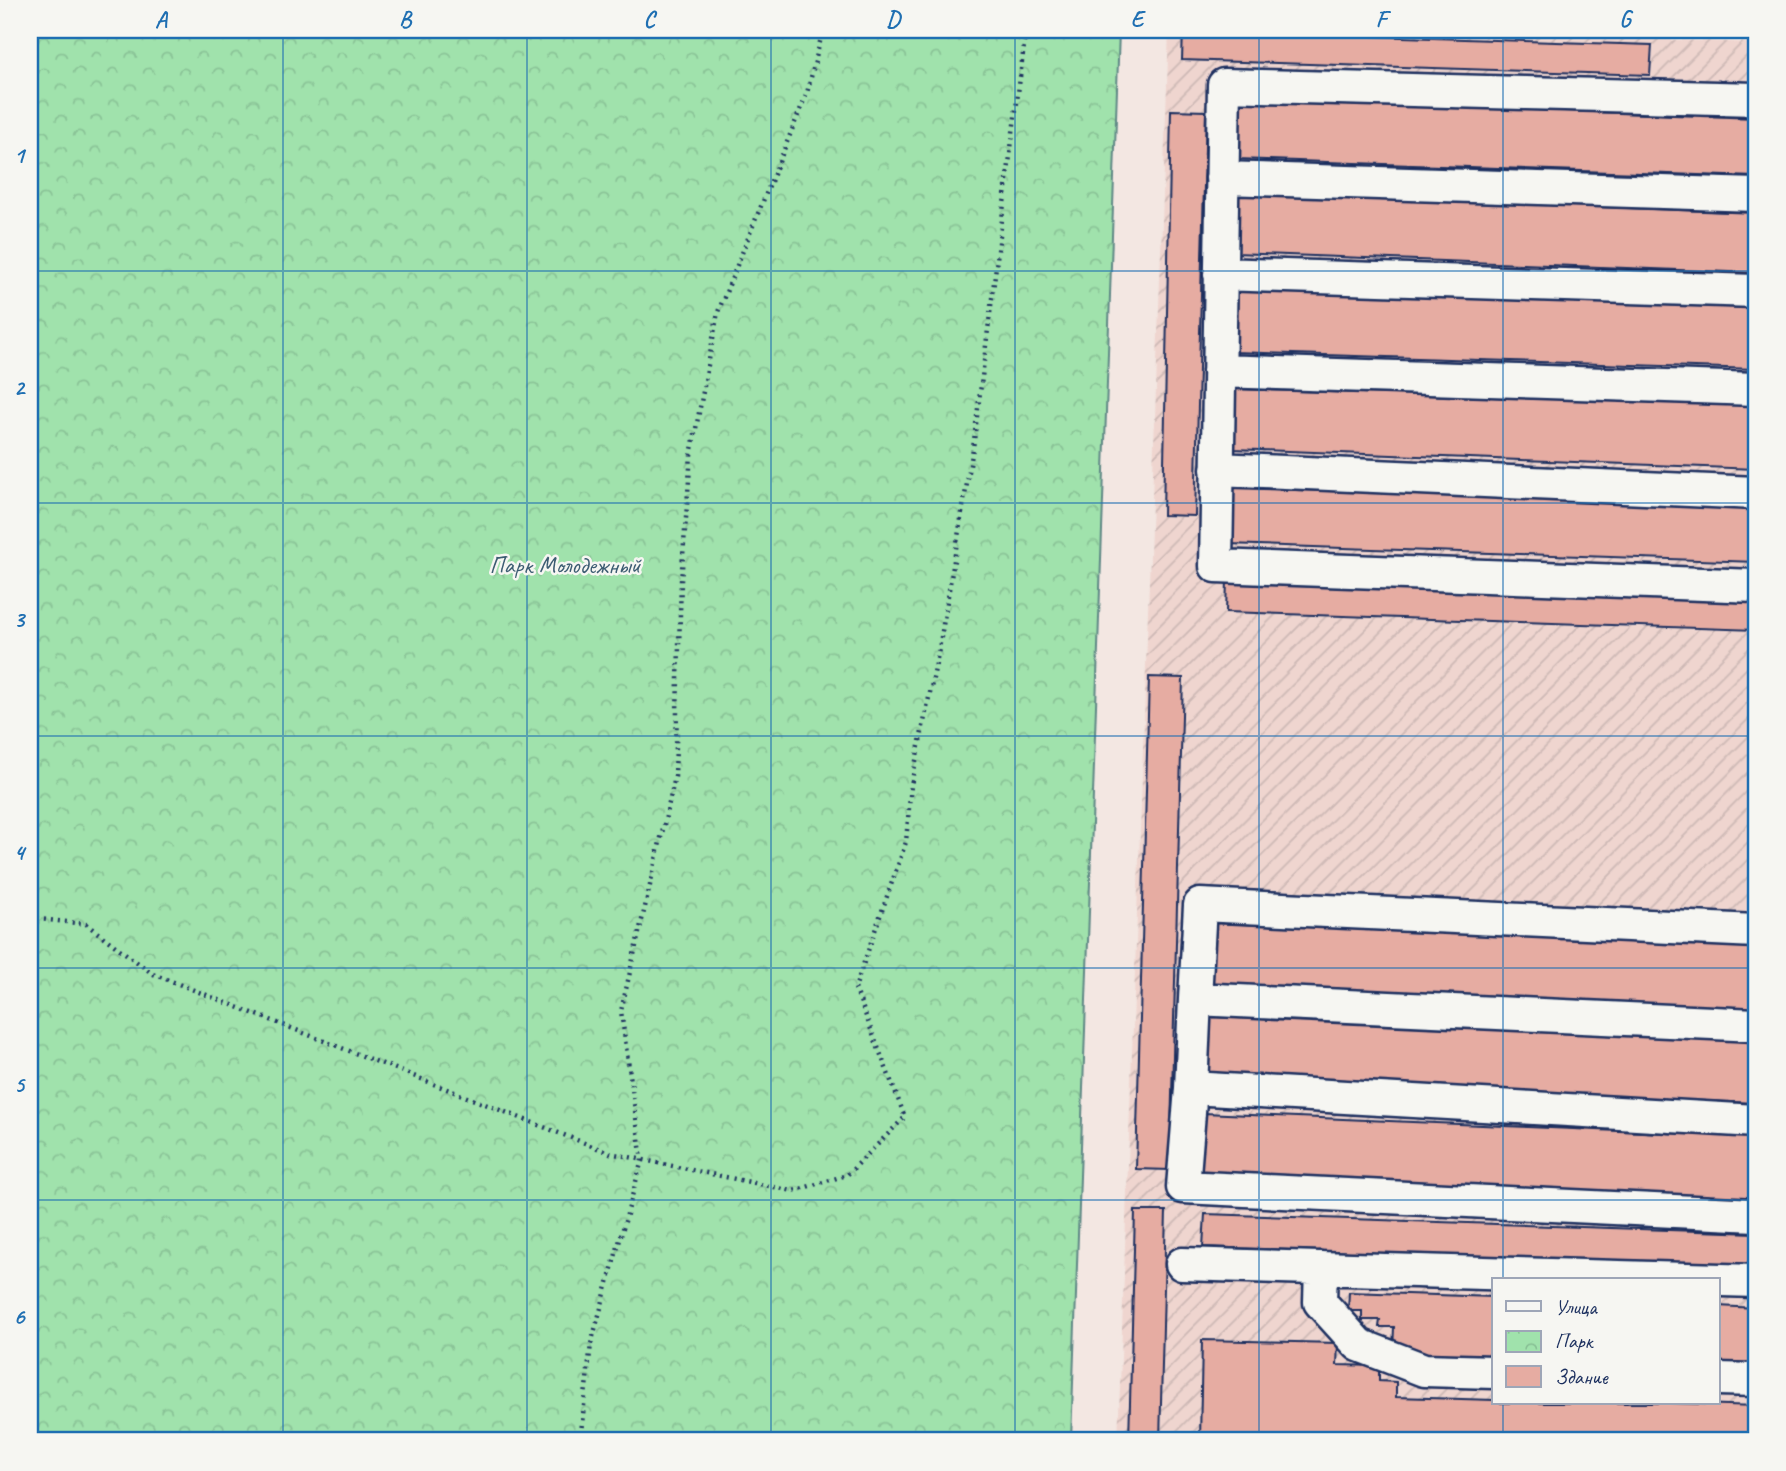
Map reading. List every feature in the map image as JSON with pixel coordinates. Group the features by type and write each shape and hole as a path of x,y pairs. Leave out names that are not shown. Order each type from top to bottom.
{"lane":[{"path":"1756,99 1224,85 1216,566 1756,586"},
{"path":"1222,178 1756,195"},
{"path":"1220,274 1756,291"},
{"path":"1219,371 1756,389"},
{"path":"1217,469 1756,493"},
{"path":"1756,930 1200,905 1183,1187 1756,1215"},
{"path":"1195,999 1756,1026"},
{"path":"1191,1088 1756,1121"},
{"path":"1182,1264 1656,1278"},
{"path":"1321,1268 1320,1302 1359,1345 1424,1370 1492,1372"},
{"path":"1720,1280 1756,1281"},
{"path":"1720,1379 1756,1380"}],"path":[{"path":"580,1441 591,1343 642,1160 621,1011 675,777 681,581 691,455 718,312 807,93 823,30"},
{"path":"30,918 86,924 153,974 610,1153 793,1191 847,1175 905,1117 855,988 906,842 911,785 939,649 973,448 1026,30"}],"shaded area":[{"path":"1169,30 1431,30 1756,43 1756,1441 1118,1441"}],"green space":[{"name":"Парк Молодежный","path":"30,30 1119,30 1071,1441 30,1441"}],"building":[{"path":"1183,30 1652,45 1650,75 1182,60"},
{"path":"1238,99 1756,118 1756,177 1237,159"},
{"path":"1171,110 1206,111 1195,516 1163,515"},
{"path":"1236,193 1756,213 1756,273 1235,253"},
{"path":"1237,290 1756,308 1756,369 1234,352"},
{"path":"1232,389 1756,405 1756,469 1233,449"},
{"path":"1229,488 1756,504 1756,562 1228,544"},
{"path":"1227,580 1756,598 1756,630 1226,612"},
{"path":"1149,677 1183,678 1170,1170 1136,1169"},
{"path":"1212,923 1756,943 1756,1013 1210,986"},
{"path":"1211,1017 1756,1039 1756,1103 1208,1081"},
{"path":"1203,1113 1756,1137 1756,1198 1200,1173"},
{"path":"1135,1211 1166,1211 1160,1441 1129,1441"},
{"path":"1205,1214 1756,1233 1756,1266 1203,1247"},
{"path":"1349,1292 1492,1297 1492,1356 1393,1352 1394,1327 1379,1327 1380,1320 1362,1320 1362,1311 1348,1311"},
{"path":"1720,1306 1756,1308 1756,1367 1720,1365"},
{"path":"1202,1340 1338,1343 1337,1365 1379,1366 1379,1381 1396,1382 1396,1397 1492,1400 1492,1404 1756,1406 1756,1441 1200,1441"}]}
